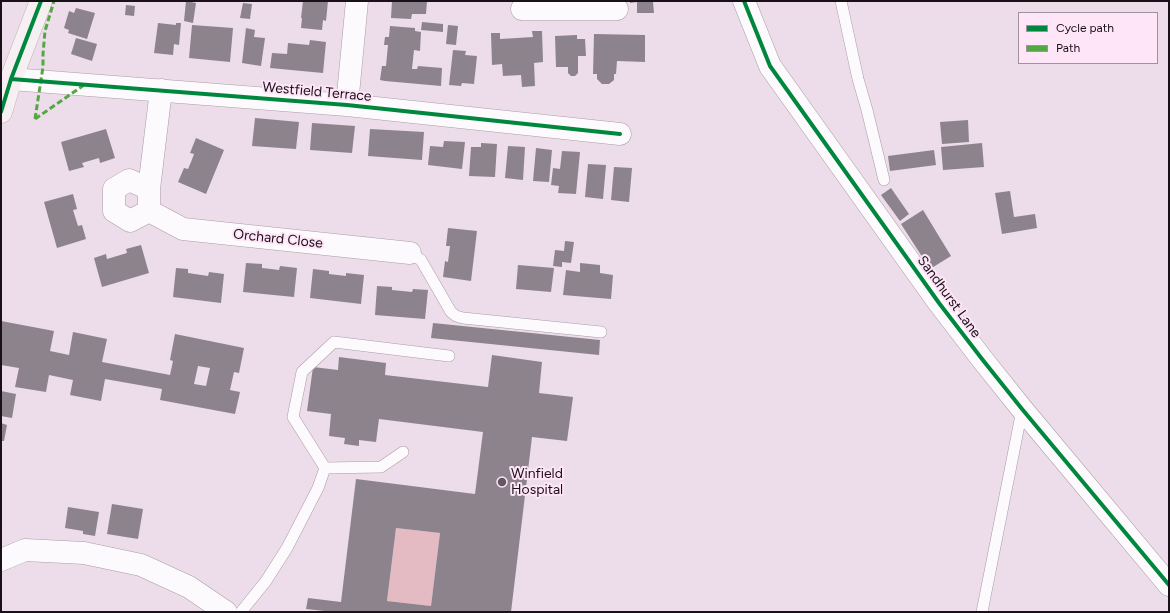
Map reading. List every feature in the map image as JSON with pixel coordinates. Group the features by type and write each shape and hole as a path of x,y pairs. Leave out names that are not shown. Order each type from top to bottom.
{"main road":[{"path":"1,112 11,79 41,1"}],"street":[{"path":"347,105 357,1"},
{"name":"Sandhurst Lane","path":"744,1 770,66 939,303 1022,409 1169,585"},
{"path":"522,9 575,5 616,9"},
{"name":"Westfield Terrace","path":"11,79 347,105 620,134"},
{"path":"149,189 129,180 114,189 114,211 130,221 149,211 149,189 161,90"},
{"name":"Orchard Close","path":"149,211 183,229 410,253"},
{"path":"1,560 25,550 84,553 141,565 189,587 226,612"}],"lane":[{"path":"841,1 858,79 884,180"},
{"path":"410,253 421,260 451,312 456,316 463,318 601,332"},
{"path":"325,468 293,417 302,372 334,342 449,356"},
{"path":"982,612 1022,409"},
{"path":"325,468 381,467 403,452"},
{"path":"241,612 266,581 287,548 318,488 325,468"}],"shaded area":[{"path":"396,528 440,533 431,606 387,601"}],"building":[{"path":"186,1 196,3 193,23 184,21"},
{"path":"303,1 328,1 326,21 323,20 322,30 301,28"},
{"path":"392,1 427,1 426,14 412,14 411,19 391,18"},
{"path":"630,1 653,2 654,13 637,13 637,2 630,3"},
{"path":"243,3 252,4 250,19 240,18"},
{"path":"126,5 135,6 134,16 125,15"},
{"path":"76,8 95,13 87,39 68,33 69,30 64,28 69,11 74,13"},
{"path":"422,22 443,24 443,32 421,30"},
{"path":"158,23 176,25 176,23 181,23 179,45 174,44 173,55 154,53"},
{"path":"192,25 233,28 230,62 189,58"},
{"path":"448,25 458,26 456,45 446,44"},
{"path":"390,26 415,28 415,31 421,32 420,51 414,50 412,69 417,69 418,66 442,68 441,86 380,80 382,66 386,66 388,45 384,45 385,37 389,37"},
{"path":"246,28 255,30 254,37 265,38 261,66 242,63"},
{"path":"532,31 542,31 543,62 534,63 535,86 522,87 521,75 503,76 502,64 492,65 491,33 500,33 500,39 533,37"},
{"path":"594,34 645,35 645,62 617,61 614,80 609,84 602,84 597,79 597,74 593,74"},
{"path":"577,35 577,39 585,39 586,56 578,56 578,73 575,76 571,76 568,73 568,67 556,67 555,36"},
{"path":"76,38 97,44 92,61 71,54"},
{"path":"310,40 326,42 323,73 270,68 272,53 287,54 288,43 309,45"},
{"path":"453,50 466,51 465,55 477,56 474,84 462,83 461,86 449,85"},
{"path":"255,118 299,122 296,149 252,146"},
{"path":"968,120 969,142 942,144 940,122"},
{"path":"312,123 355,126 352,153 310,150"},
{"path":"106,129 115,158 100,163 99,158 82,163 84,167 69,171 61,142"},
{"path":"370,129 424,132 422,160 368,156"},
{"path":"196,138 224,150 206,194 178,182 184,168 188,169 191,162 194,154 190,153"},
{"path":"444,141 465,142 462,169 428,165 430,146 443,147"},
{"path":"481,143 497,144 495,177 469,176 471,147 481,147"},
{"path":"982,143 984,167 943,170 941,147"},
{"path":"508,146 525,147 523,180 505,178"},
{"path":"536,148 552,150 549,182 533,181"},
{"path":"934,150 936,165 890,171 888,156"},
{"path":"562,151 580,152 576,194 558,193 559,186 551,185 553,168 560,169"},
{"path":"588,164 606,165 603,199 585,197"},
{"path":"614,167 632,168 629,202 611,200"},
{"path":"891,188 909,214 900,221 881,195"},
{"path":"1010,191 1014,217 1035,214 1037,228 1002,234 995,193"},
{"path":"73,194 77,209 73,210 78,226 82,225 86,239 57,248 44,202"},
{"path":"923,210 951,256 930,269 901,224"},
{"path":"448,228 477,231 471,281 443,277 445,261 448,262 450,246 446,246"},
{"path":"565,241 574,242 571,263 562,262 562,267 553,266 555,250 564,251"},
{"path":"141,245 149,273 102,287 94,258 106,254 107,259 127,253 126,249"},
{"path":"246,263 262,264 262,268 279,270 280,266 297,268 294,297 243,292"},
{"path":"580,263 600,265 600,273 613,275 611,299 563,295 566,270 580,272"},
{"path":"518,265 554,268 551,292 516,289"},
{"path":"176,268 188,269 188,273 208,276 209,272 224,274 221,303 173,297"},
{"path":"313,269 329,271 329,274 346,276 346,273 364,275 361,304 310,298"},
{"path":"377,286 392,287 392,290 412,292 413,289 428,290 425,319 375,315"},
{"path":"1,321 54,331 50,351 69,355 73,332 107,339 102,362 170,375 173,361 170,360 175,334 244,348 239,373 234,372 230,390 240,392 235,414 160,400 162,389 105,379 101,401 70,395 73,380 49,375 46,392 15,387 19,368 1,365","holes":["198,366 210,368 206,386 194,384"]},
{"path":"433,323 600,340 599,355 431,338"},
{"name":"Winfield Hospital","path":"492,355 542,362 539,393 573,397 567,441 532,437 511,612 334,612 306,609 308,598 341,602 356,479 475,494 483,432 379,419 376,442 359,440 359,446 344,444 345,438 329,436 331,414 307,411 313,367 338,370 339,357 386,363 385,375 488,387","holes":["396,528 440,533 431,606 387,601"]},
{"path":"1,391 16,394 12,418 1,416"},
{"path":"1,423 7,425 4,441 1,441"},
{"path":"112,504 143,509 138,539 107,534"},
{"path":"68,507 99,512 95,536 83,534 83,531 65,528"}],"marked path":[{"path":"35,119 43,67 45,31 54,1"},
{"path":"35,119 84,85"}],"cycle path":[{"path":"1,112 11,79 41,1"},
{"path":"744,1 770,66 939,303 1022,409 1169,585"},
{"path":"11,79 347,105 620,134"}],"place":[{"name":"Winfield Hospital","path":"502,482"}]}
